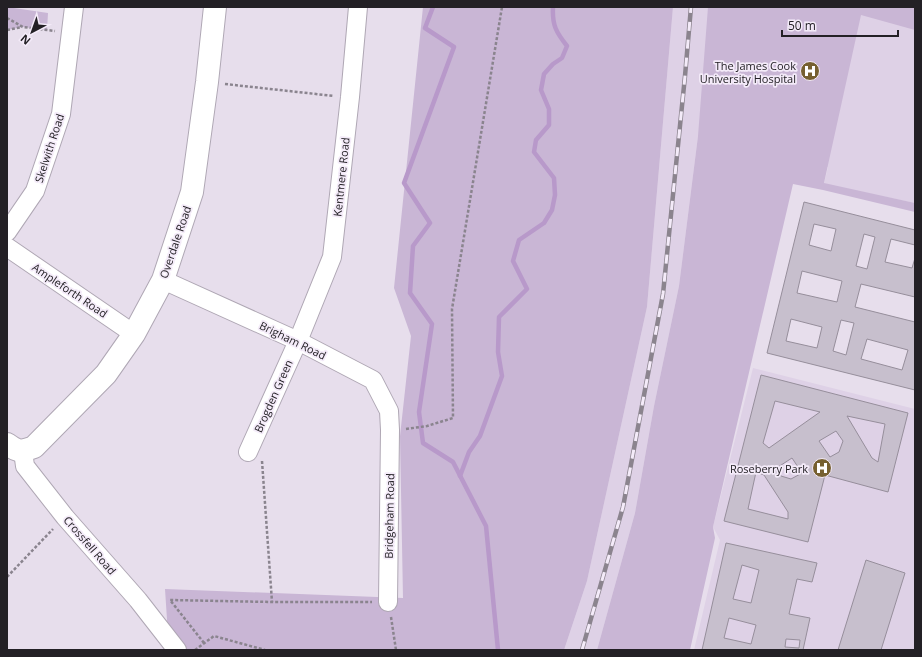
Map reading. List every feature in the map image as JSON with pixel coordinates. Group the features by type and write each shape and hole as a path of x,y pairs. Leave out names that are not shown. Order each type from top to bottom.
{"street":[{"name":"Skelwith Road","path":"7,232 35,192 61,114 74,7"},
{"name":"Overdale Road","path":"15,447 34,447 106,374 134,334 163,280 192,192 207,82 215,7"},
{"name":"Kentmere Road","path":"298,340 332,257 350,97 358,7"},
{"name":"Ampleforth Road","path":"7,247 134,334"},
{"name":"Brigham Road","path":"163,280 298,340 373,380 389,411 390,430"},
{"name":"Brogden Green","path":"248,452 298,340"},
{"name":"Bridgeham Road","path":"388,602 390,430"},
{"name":"Crossfell Road","path":"15,447 25,466 65,517 138,600 177,650"}],"path":[{"path":"410,429 427,426 453,418 452,309 502,7"},
{"path":"7,18 23,27"},
{"path":"7,30 23,27 72,31"},
{"path":"207,82 350,97"},
{"path":"248,452 262,460 272,602"},
{"path":"7,577 65,517"},
{"path":"204,643 170,600 388,602 396,650"},
{"path":"194,650 214,636 265,650"}],"shaded area":[{"path":"7,7 48,13 47,30 23,27 7,30"},
{"path":"423,7 673,7 647,307 587,581 564,650 169,650 165,589 403,598 400,436 411,336 394,288"},
{"name":"The James Cook University Hospital","path":"673,7 915,7 915,203 824,184 828,167 698,136 679,286 654,406 635,513 597,650 564,650 587,581 647,307"},
{"path":"708,7 915,7 915,30 861,15 824,183 915,203 915,212 793,184 713,527 715,538 690,650 597,650 635,513 654,406 679,286 698,136"},
{"name":"Roseberry Park","path":"753,368 915,409 915,650 694,650 720,540 713,527"}],"building":[{"path":"804,202 915,230 915,245 891,239 885,262 912,268 915,258 915,297 861,284 855,307 915,322 915,390 767,353","holes":["814,224 836,229 831,251 809,245","864,234 875,237 867,269 856,266","802,271 842,281 837,302 797,293","791,319 822,327 817,348 786,341","841,320 854,323 846,355 833,351","867,339 908,350 902,370 861,359"]},
{"path":"761,375 908,413 888,492 825,475 808,542 724,521","holes":["775,401 820,412 769,448 763,443","847,416 885,424 878,462 872,458","836,431 843,441 839,452 830,457 819,441","792,458 802,473 791,479 781,476 775,469","756,472 764,475 788,512 788,519 748,509"]},
{"path":"726,543 817,563 812,582 797,579 789,614 810,618 803,650 702,650","holes":["742,565 759,570 751,603 733,599","729,618 756,625 751,644 724,638","786,639 800,640 799,648 785,647"]},
{"path":"866,560 905,573 881,650 838,650"}],"waterway":[{"path":"433,7 425,28 454,47 404,183 430,223 413,246 410,293 432,324 419,412 423,443 453,462 486,526 498,650"},
{"path":"460,476 469,452 480,436 502,376 498,352 499,317 527,289 513,261 519,240 544,223 552,210 555,195 554,178 534,152 536,140 549,125 549,109 541,90 544,74 553,64 562,58 567,46 560,37 554,24 553,7"}],"railway":[{"path":"582,650 623,507 663,294 691,7"}],"place":[{"name":"The James Cook University Hospital","path":"810,71"},
{"name":"Roseberry Park","path":"822,468"}]}
